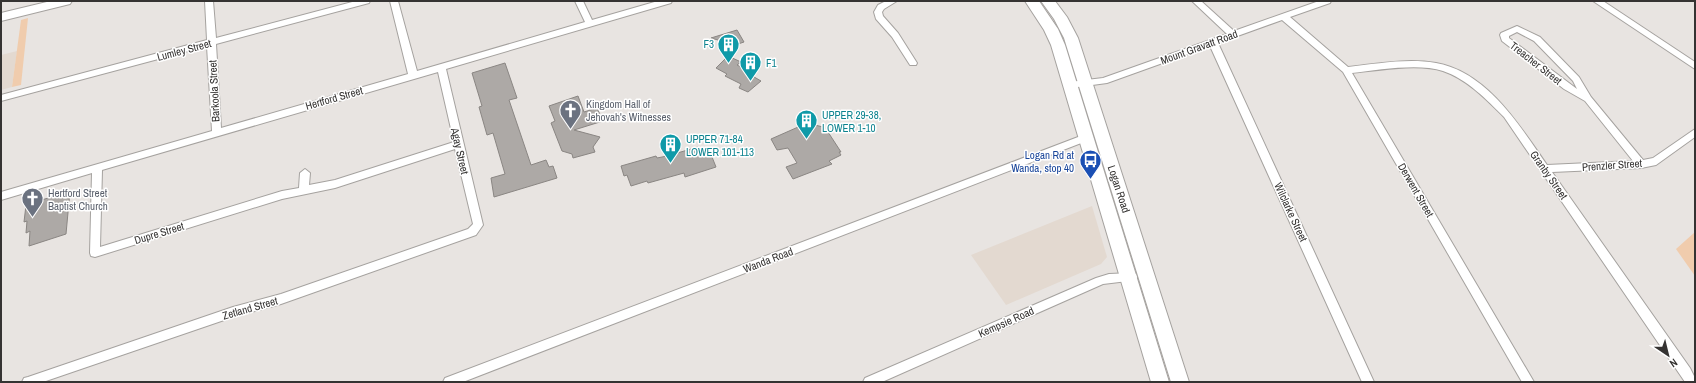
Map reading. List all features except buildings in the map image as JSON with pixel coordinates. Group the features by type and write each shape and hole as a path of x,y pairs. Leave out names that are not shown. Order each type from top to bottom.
{"main road":[{"path":"1,17 66,1"},
{"name":"Logan Road","path":"1032,1 1052,29 1078,85 1146,276 1180,382"},
{"name":"Logan Road","path":"1048,1 1067,28 1086,138 1160,382"}],"street":[{"name":"Barkoola Street","path":"209,1 217,133"},
{"name":"Lumley Street","path":"1,98 366,1"},
{"path":"394,1 413,75"},
{"path":"579,1 589,24"},
{"name":"Hertford Street","path":"1,196 668,1"},
{"path":"893,1 881,7 878,12 879,17 895,35 913,63"},
{"path":"1196,1 1233,35"},
{"name":"Mount Gravatt Road","path":"1078,85 1104,81 1327,1"},
{"path":"1597,1 1695,66"},
{"name":"Derwent Street","path":"1284,17 1346,70 1528,382"},
{"name":"Treacher Street","path":"1588,99 1567,87 1505,39 1504,35 1517,29 1537,39 1576,80 1588,99 1641,164"},
{"name":"Wilclarke Street","path":"1213,43 1368,382"},
{"name":"Granby Street","path":"1346,70 1436,66 1452,71 1492,100 1507,115 1686,372 1690,382"},
{"name":"Agay Street","path":"441,67 478,225 472,232"},
{"name":"Prenzler Street","path":"1544,169 1641,164 1656,161 1695,132"},
{"name":"Wanda Road","path":"449,382 1086,138"},
{"name":"Dupre Street","path":"97,168 95,253 282,195 335,184 459,144"},
{"path":"304,190 305,173"},
{"name":"Zetland Street","path":"28,382 233,312 281,299 472,232"},
{"name":"Kempsie Road","path":"869,382 1100,281 1109,278 1146,276"}],"shaded area":[{"path":"28,18 21,85 12,87 21,20"},
{"path":"17,51 12,87 1,90 1,55"},
{"path":"1092,206 1107,257 1101,264 1006,305 971,255"},
{"path":"1695,232 1695,276 1676,249"}],"place":[{"name":"F3","path":"729,64"},
{"name":"F1","path":"750,82"},
{"name":"Kingdom Hall of Jehovah's Witnesses","path":"570,130"},
{"name":"UPPER 29-38, LOWER 1-10","path":"807,140"},
{"name":"UPPER 71-84 LOWER 101-113","path":"671,164"},
{"name":"Logan Rd at Wanda, stop 40","path":"1090,180"},
{"name":"Hertford Street Baptist Church","path":"33,218"}]}
